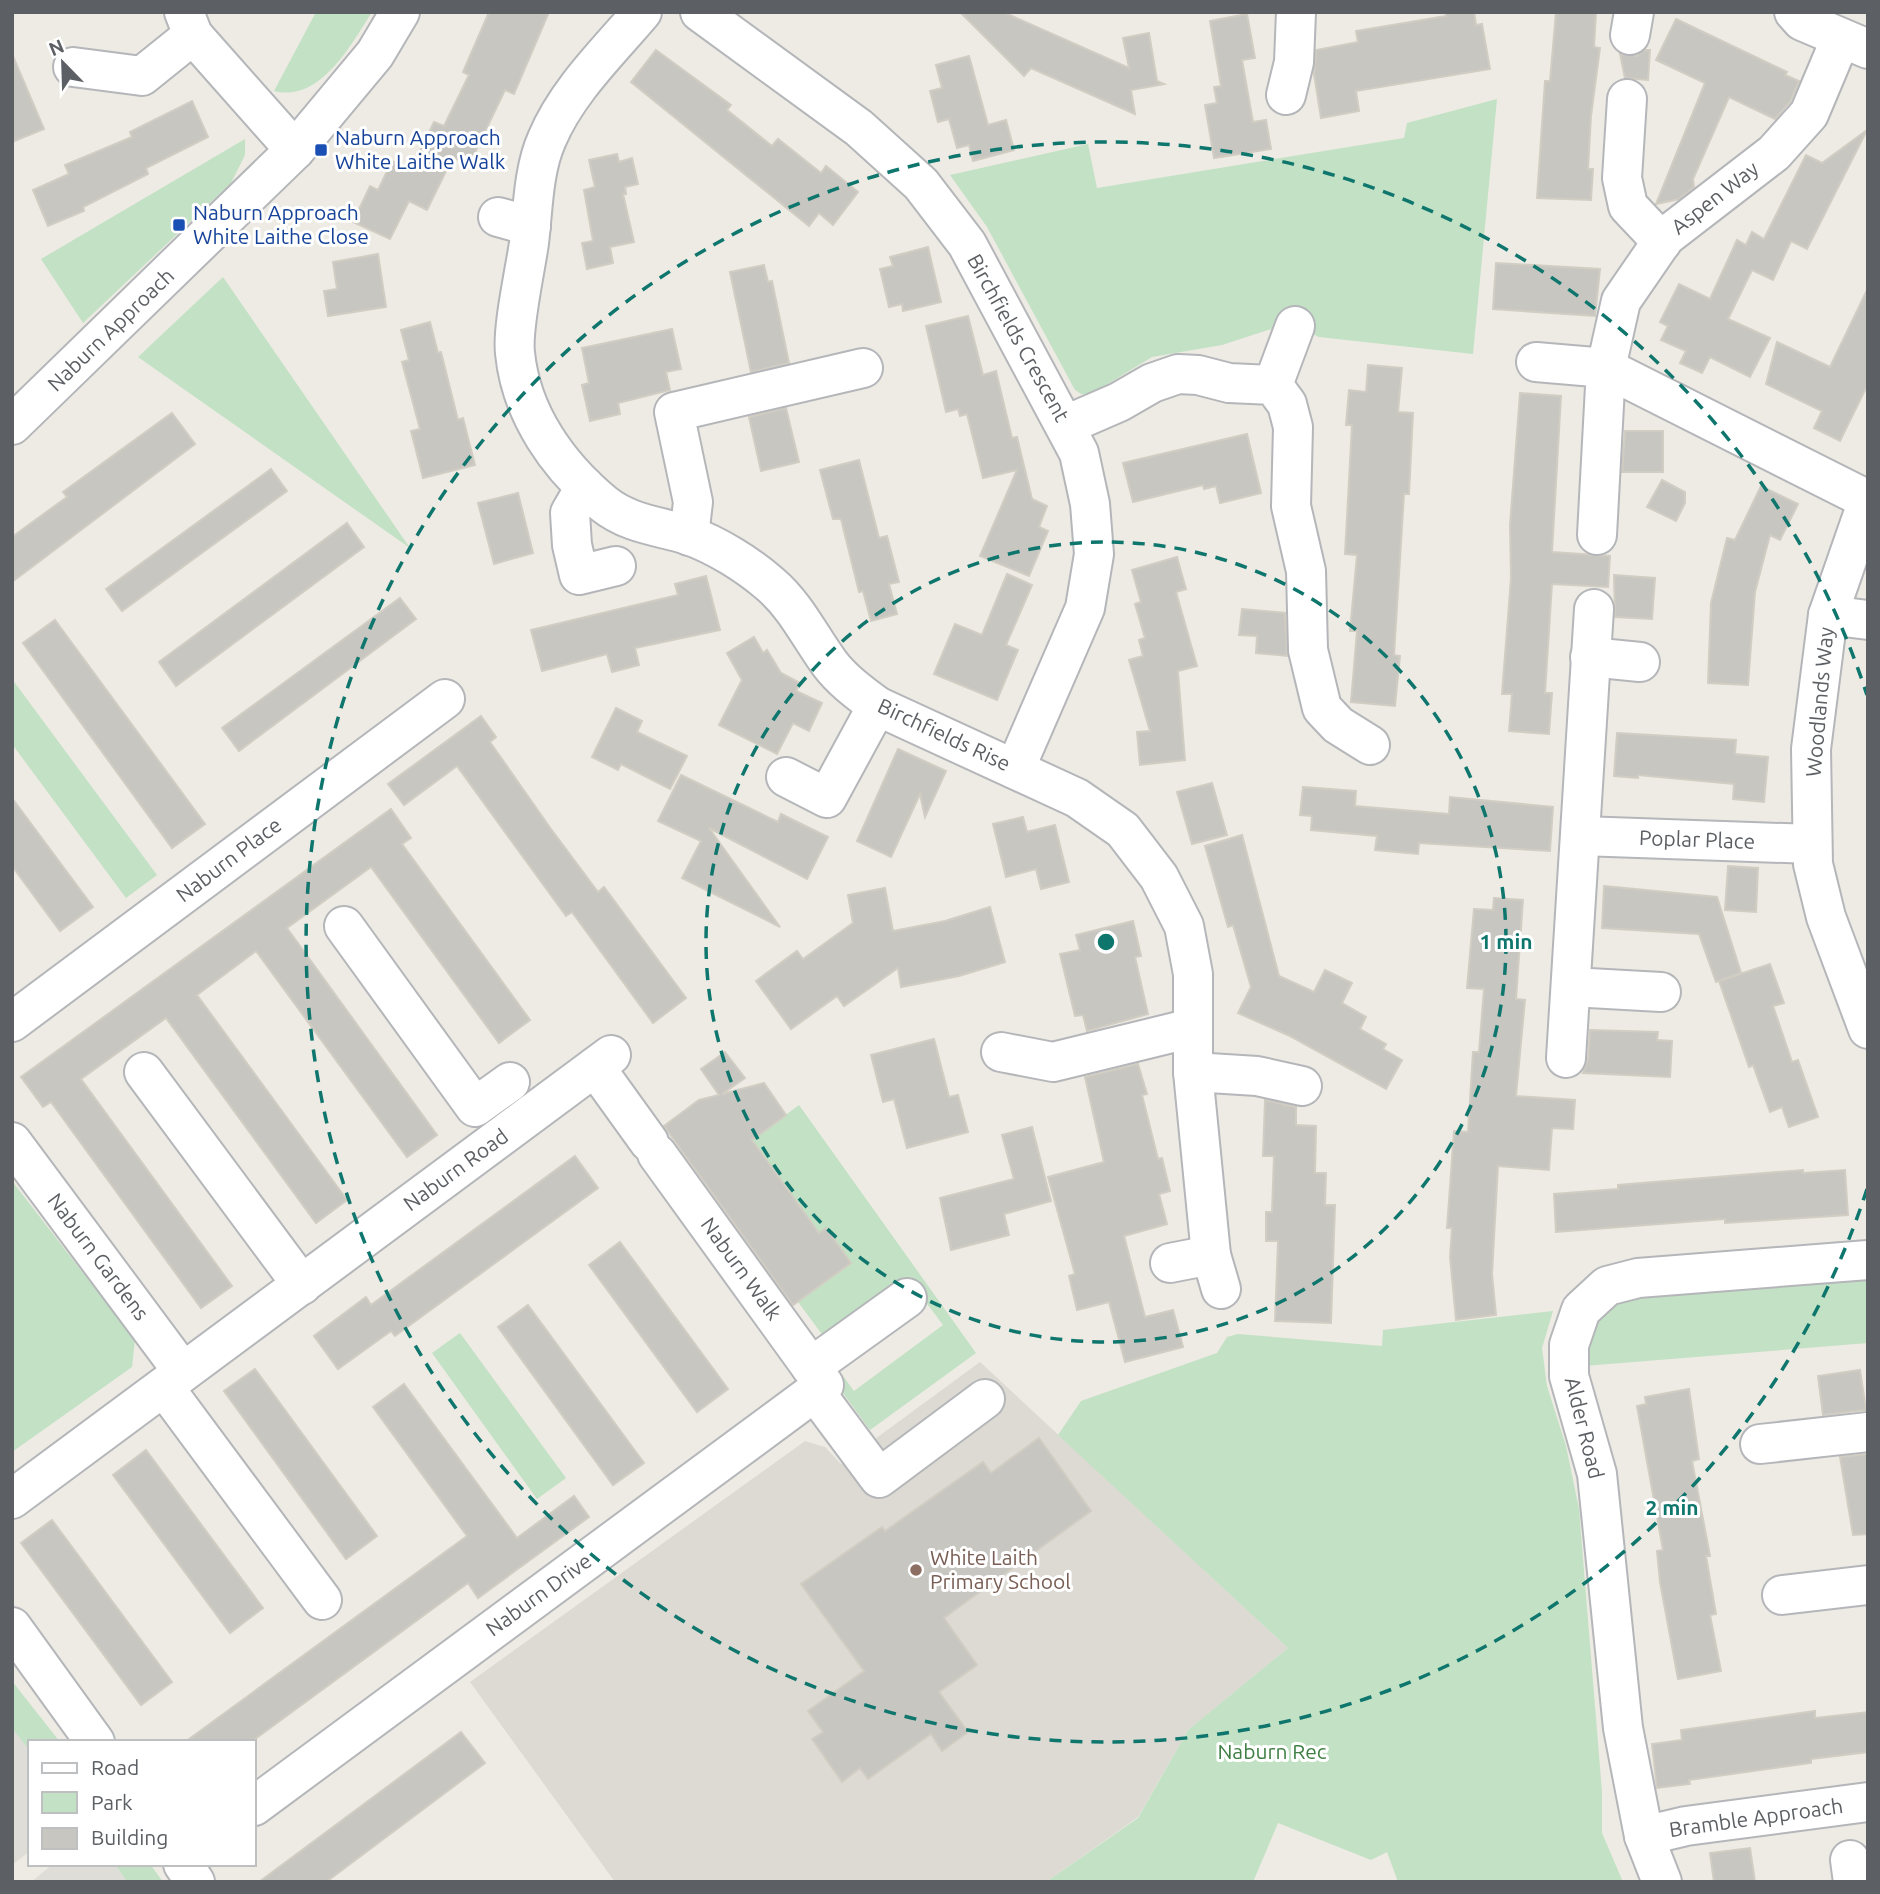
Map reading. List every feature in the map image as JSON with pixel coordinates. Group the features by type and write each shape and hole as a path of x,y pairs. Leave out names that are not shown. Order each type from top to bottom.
{"street":[{"name":"Naburn Approach","path":"12,425 295,150 375,54 400,12"},
{"name":"Birchfields Rise","path":"642,12 593,70 546,140 514,222 514,351 522,392 542,433 569,473 607,507 644,525 689,536 730,555 770,584 802,620 830,664 849,685 877,706 1077,799 1124,830 1159,877 1184,926 1193,974 1193,1072 1216,1272 1170,1263"},
{"name":"Birchfields Crescent","path":"700,12 859,128 921,184 967,243 1066,425 1082,465 1090,504 1094,554 1085,608 1015,769"},
{"path":"1286,96 1294,62 1296,12"},
{"name":"Aspen Way","path":"1597,535 1605,368 1621,301 1662,242 1774,153 1809,114 1854,44 1798,17"},
{"path":"73,67 142,76 189,24 295,150"},
{"path":"1627,99 1622,178 1628,206 1662,242"},
{"path":"1273,386 1295,326"},
{"path":"1536,362 1605,368 1868,500"},
{"path":"689,536 693,502 674,412 863,368"},
{"path":"1066,425 1119,402 1152,383 1178,374 1198,375 1229,383 1273,386 1287,404 1293,426 1295,452 1291,506 1306,571 1308,650 1322,708 1338,725 1370,746"},
{"path":"584,487 570,513 572,545 579,575 617,566"},
{"name":"Woodlands Way","path":"1868,500 1828,615 1811,749 1813,864 1826,917 1868,1028"},
{"path":"1566,1058 1594,609"},
{"path":"1828,615 1868,620"},
{"path":"1590,657 1640,662"},
{"name":"Naburn Place","path":"12,1022 445,699"},
{"path":"786,777 827,798 877,706"},
{"name":"Poplar Place","path":"1581,836 1812,844"},
{"name":"Naburn Road","path":"344,926 475,1107 510,1082"},
{"path":"1571,987 1661,992"},
{"path":"1001,1052 1054,1062 1192,1028"},
{"name":"Naburn Road","path":"12,1499 603,1061"},
{"name":"Naburn Walk","path":"603,1061 653,1148 817,1382 879,1478 985,1399"},
{"path":"144,1072 302,1285"},
{"path":"1193,1072 1257,1076 1303,1086"},
{"name":"Naburn Gardens","path":"12,1142 322,1600"},
{"name":"Alder Road","path":"1662,1882 1644,1836 1623,1728 1597,1474 1569,1376 1569,1345 1581,1310 1607,1286 1638,1278 1868,1260"},
{"name":"Naburn Drive","path":"256,1804 817,1382 907,1298"},
{"path":"1760,1444 1868,1432"},
{"path":"1782,1595 1868,1585"},
{"path":"12,1627 94,1740"},
{"name":"Bramble Approach","path":"1644,1836 1686,1826 1868,1802"},
{"path":"184,1866 195,1882"}],"shaded area":[{"name":"White Laith Primary School","path":"980,1362 1288,1648 1188,1730 1138,1817 1046,1882 615,1882 470,1682 805,1441 825,1447 841,1464"},
{"path":"12,1728 28,1748 28,1853 12,1865"},
{"path":"51,1866 116,1866 127,1882 31,1882"}],"green space":[{"path":"316,12 372,12 344,55 320,80 291,92 274,91"},
{"path":"1497,99 1473,354 1319,337 1295,326 1274,328 1222,345 1152,357 1091,394 1081,394 1075,390 987,227 950,175 1088,144 1097,188 1404,138 1407,123"},
{"path":"245,139 245,155 231,183 83,323 41,259"},
{"path":"223,277 410,548 138,357"},
{"path":"12,679 157,875 126,898 12,744"},
{"path":"799,1105 976,1353 870,1430 829,1374 837,1368 854,1391 943,1325 907,1277 824,1337 798,1302 851,1263 827,1228 819,1233 752,1140"},
{"path":"12,1181 135,1340 132,1367 12,1452"},
{"path":"1868,1274 1868,1343 1584,1366 1596,1322 1610,1307 1634,1295"},
{"name":"Naburn Rec","path":"1553,1311 1542,1348 1547,1386 1566,1446 1579,1509 1602,1792 1602,1833 1623,1882 1398,1882 1387,1852 1371,1860 1278,1823 1253,1882 1046,1882 1138,1818 1188,1730 1288,1648 1058,1435 1081,1401 1217,1353 1227,1337 1238,1334 1382,1346 1383,1330"},
{"path":"460,1333 566,1478 537,1499 432,1353"},
{"path":"12,1681 58,1740 28,1740 28,1748 12,1728"},
{"path":"116,1866 151,1866 163,1882 127,1882"}],"building":[{"path":"489,12 549,12 514,94 505,90 469,165 453,157 427,210 409,201 390,239 353,222 370,186 378,190 392,161 411,170 434,122 444,126 469,75 463,72"},
{"path":"960,12 1003,12 1129,68 1123,38 1149,33 1157,81 1164,84 1131,90 1135,114 1031,68 1024,76"},
{"path":"1446,12 1474,12 1476,25 1482,24 1490,69 1356,91 1359,111 1321,118 1314,74 1316,50 1358,42 1356,31 1446,16"},
{"path":"1556,12 1596,12 1594,47 1600,48 1591,116 1588,169 1593,169 1591,200 1537,198 1545,81 1550,81"},
{"path":"1247,14 1255,58 1242,60 1253,122 1266,120 1271,149 1214,158 1205,105 1217,103 1214,87 1221,86 1210,21"},
{"path":"1676,19 1787,72 1785,75 1799,81 1790,102 1775,119 1729,97 1693,179 1694,187 1679,199 1656,204 1705,83 1656,60"},
{"path":"656,50 731,105 727,110 772,146 778,139 821,173 826,166 858,192 833,225 819,213 809,226 631,82"},
{"path":"1650,50 1648,80 1625,78 1620,54 1637,56"},
{"path":"12,54 44,129 12,142"},
{"path":"969,56 988,125 1006,120 1014,150 973,161 969,145 957,148 949,119 938,122 930,91 942,88 936,65"},
{"path":"192,101 208,137 146,168 148,174 83,207 84,211 48,226 33,190 69,174 65,165 132,137 130,132"},
{"path":"1867,130 1807,249 1791,241 1773,280 1752,270 1728,319 1770,338 1750,377 1710,357 1702,373 1680,363 1686,351 1661,340 1668,326 1660,322 1679,284 1710,299 1737,240 1746,245 1752,232 1764,239 1806,155 1822,163"},
{"path":"617,154 619,162 632,158 638,184 625,187 626,194 623,194 634,242 610,247 613,263 587,269 582,243 593,241 584,190 595,187 589,160"},
{"path":"928,247 941,302 903,311 902,304 889,307 880,269 893,266 890,257"},
{"path":"378,254 386,307 328,316 324,291 337,289 333,262"},
{"path":"1496,263 1600,269 1595,316 1493,309"},
{"path":"764,265 768,282 772,281 789,363 751,372 730,272"},
{"path":"1868,288 1868,384 1840,441 1814,428 1822,411 1766,384 1777,342 1830,367"},
{"path":"968,316 983,375 996,371 1012,438 1017,437 1032,499 1047,506 1039,527 1048,531 1029,576 980,556 1017,470 983,478 967,414 960,416 958,409 946,412 926,326"},
{"path":"430,322 438,353 441,352 458,420 463,418 475,465 423,478 411,431 420,429 402,362 409,360 401,330"},
{"path":"672,329 681,369 666,372 670,390 618,403 620,414 590,421 582,385 589,383 582,348"},
{"path":"1368,365 1402,368 1398,412 1413,413 1409,494 1404,494 1394,655 1400,656 1395,706 1351,702 1357,631 1350,631 1357,555 1345,554 1352,425 1346,425 1349,390 1366,392"},
{"path":"1520,393 1561,396 1552,552 1610,556 1608,587 1552,584 1545,693 1552,693 1549,734 1509,731 1512,694 1502,694 1511,578 1510,525"},
{"path":"786,408 799,462 761,471 749,417"},
{"path":"172,413 195,444 12,582 12,537 67,497 63,492"},
{"path":"1625,431 1663,431 1663,472 1622,472"},
{"path":"1247,434 1261,493 1220,503 1216,486 1204,489 1203,485 1133,502 1123,463"},
{"path":"859,460 879,538 887,536 899,582 889,584 897,614 871,621 863,591 859,592 841,519 833,519 820,470"},
{"path":"271,469 287,491 122,611 106,589"},
{"path":"1662,480 1685,492 1685,503 1676,521 1647,507"},
{"path":"1761,486 1798,504 1780,540 1770,535 1755,592 1748,685 1708,683 1711,603 1727,538 1735,540"},
{"path":"518,493 533,553 494,564 478,503"},
{"path":"347,523 364,547 176,686 159,662"},
{"path":"1177,557 1186,589 1176,592 1197,666 1178,671 1185,760 1140,765 1137,732 1150,731 1129,660 1143,656 1139,640 1145,638 1135,604 1141,602 1132,570"},
{"path":"1007,574 1032,585 1006,645 1018,650 997,700 934,674 955,624 982,635"},
{"path":"1614,575 1655,578 1652,619 1615,617"},
{"path":"706,576 720,630 635,648 639,665 612,672 607,654 542,671 531,630 678,595 675,584"},
{"path":"400,598 416,619 239,751 222,728"},
{"path":"1242,609 1285,613 1287,656 1256,653 1257,636 1239,635"},
{"path":"55,620 205,824 172,848 23,643"},
{"path":"754,637 763,653 767,650 781,673 800,683 796,691 822,703 809,731 793,723 777,754 719,725 742,680 727,653"},
{"path":"616,708 642,721 637,732 687,756 670,789 621,764 618,770 592,757"},
{"path":"481,716 496,737 490,742 551,829 598,892 604,887 686,998 653,1023 572,912 566,916 457,766 404,805 388,784"},
{"path":"1617,733 1736,740 1735,754 1768,757 1764,802 1733,799 1734,784 1638,775 1638,778 1614,776"},
{"path":"898,749 946,771 925,817 920,794 891,857 857,841"},
{"path":"681,775 778,822 781,814 828,837 807,879 709,828 780,927 682,878 701,841 658,821"},
{"path":"1212,783 1227,835 1192,844 1177,792"},
{"path":"1303,787 1356,791 1355,806 1449,814 1450,797 1553,807 1550,851 1419,843 1418,854 1375,850 1377,836 1311,830 1312,816 1300,815"},
{"path":"12,798 93,907 60,931 12,866"},
{"path":"391,809 411,838 402,844 530,1020 499,1043 371,867 287,928 437,1135 407,1157 256,951 197,995 347,1200 316,1223 166,1018 81,1079 232,1286 201,1308 51,1102 43,1107 21,1077"},
{"path":"1023,817 1027,832 1055,825 1069,882 1041,889 1036,869 1006,877 993,824"},
{"path":"1242,835 1279,976 1314,992 1325,970 1352,983 1342,1003 1366,1017 1360,1029 1386,1044 1383,1049 1402,1060 1386,1089 1290,1036 1238,1013 1251,987 1233,925 1228,927 1205,846"},
{"path":"1728,866 1758,868 1756,912 1725,910"},
{"path":"1604,886 1717,897 1741,973 1716,982 1699,934 1602,928"},
{"path":"885,888 893,931 945,921 990,907 1005,962 959,976 901,987 898,968 844,1006 837,996 791,1029 756,981 797,951 803,959 853,923 848,895"},
{"path":"1494,898 1523,900 1516,999 1525,1000 1516,1096 1575,1100 1573,1129 1552,1128 1549,1170 1498,1166 1492,1274 1496,1315 1456,1320 1450,1257 1452,1228 1447,1228 1454,1131 1468,1132 1473,1052 1479,1052 1484,989 1467,988 1474,909 1493,910"},
{"path":"1133,921 1141,956 1135,957 1148,1014 1087,1031 1083,1015 1075,1016 1060,954 1080,950 1076,935"},
{"path":"1770,964 1784,1003 1773,1006 1792,1062 1798,1060 1818,1117 1789,1127 1782,1107 1770,1112 1753,1065 1749,1067 1719,981"},
{"path":"1590,1030 1658,1032 1657,1040 1672,1041 1670,1077 1583,1073 1588,1059"},
{"path":"934,1039 949,1097 958,1095 968,1132 907,1148 894,1099 883,1102 871,1055"},
{"path":"725,1052 745,1078 722,1094 764,1083 786,1115 752,1140 819,1233 826,1228 851,1263 793,1305 664,1126 699,1100 719,1095 701,1069"},
{"path":"1138,1064 1147,1094 1142,1095 1158,1159 1162,1158 1170,1191 1159,1194 1167,1224 1124,1236 1145,1317 1173,1310 1183,1347 1125,1362 1109,1302 1077,1310 1069,1276 1075,1274 1048,1177 1104,1162 1085,1077"},
{"path":"1265,1100 1296,1107 1296,1125 1316,1126 1315,1173 1326,1173 1325,1205 1335,1205 1331,1323 1275,1321 1278,1241 1266,1241 1266,1212 1272,1212 1274,1156 1263,1156"},
{"path":"1032,1127 1051,1201 1004,1214 1009,1235 951,1250 940,1198 1014,1179 1002,1135"},
{"path":"575,1156 598,1188 395,1336 391,1331 338,1369 314,1336 366,1297 371,1305"},
{"path":"1803,1170 1803,1173 1845,1170 1848,1215 1725,1223 1725,1219 1556,1232 1554,1194 1618,1189 1618,1185"},
{"path":"620,1242 728,1389 697,1412 589,1265"},
{"path":"528,1305 644,1463 613,1485 498,1327"},
{"path":"255,1369 377,1536 346,1559 224,1391"},
{"path":"1860,1370 1866,1410 1823,1415 1818,1376"},
{"path":"404,1384 517,1538 574,1496 589,1517 478,1598 468,1583 254,1740 188,1740 467,1536 373,1407"},
{"path":"1689,1389 1699,1459 1692,1461 1710,1556 1706,1556 1716,1614 1710,1615 1721,1671 1678,1679 1660,1582 1657,1551 1663,1550 1637,1406 1646,1404 1645,1397"},
{"path":"1039,1438 1091,1511 944,1618 977,1665 939,1692 968,1732 942,1751 931,1734 868,1779 860,1768 842,1782 812,1739 823,1732 808,1711 864,1671 801,1584 882,1527 885,1531 983,1462 991,1473"},
{"path":"146,1450 263,1608 230,1633 113,1475"},
{"path":"1868,1454 1868,1534 1853,1535 1840,1457"},
{"path":"52,1520 172,1682 141,1705 21,1543"},
{"path":"1815,1711 1815,1718 1868,1712 1868,1752 1811,1759 1811,1763 1689,1780 1690,1784 1657,1788 1652,1744 1682,1740 1681,1730"},
{"path":"461,1732 485,1763 326,1882 259,1882"},
{"path":"1750,1848 1755,1882 1714,1882 1710,1853"}],"place":[{"name":"Naburn Approach White Laithe Walk","path":"321,150"},
{"name":"Naburn Approach White Laithe Close","path":"179,225"},
{"name":"White Laith Primary School","path":"916,1570"}]}
